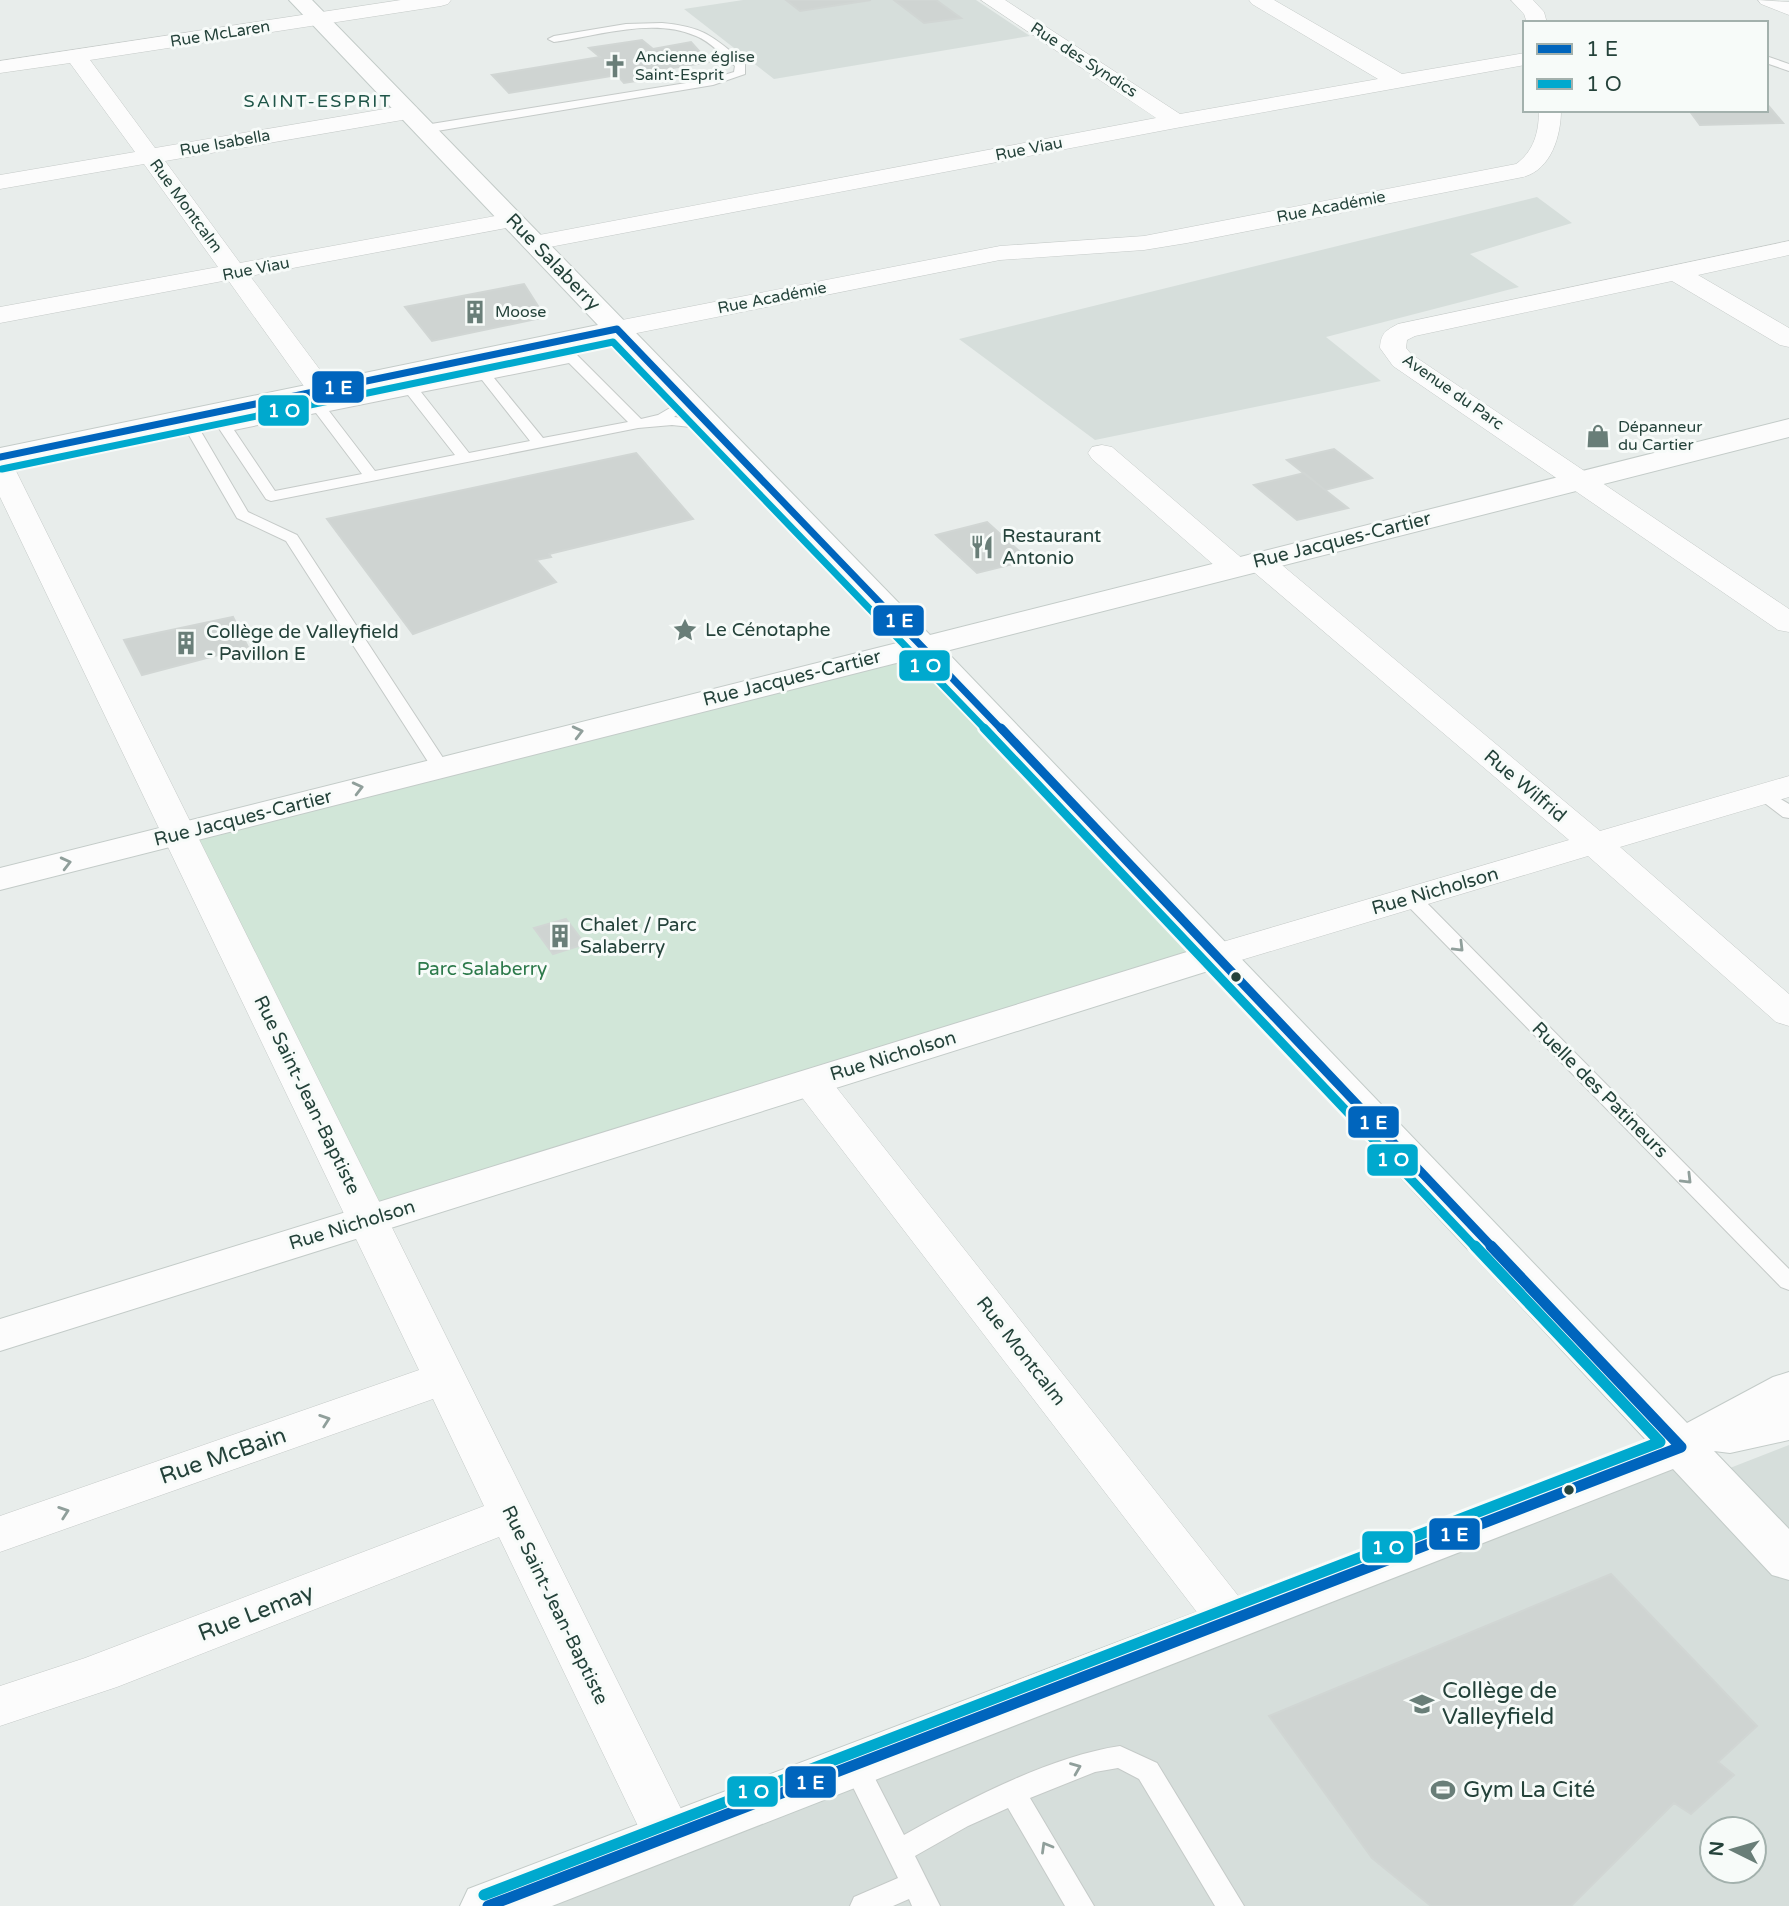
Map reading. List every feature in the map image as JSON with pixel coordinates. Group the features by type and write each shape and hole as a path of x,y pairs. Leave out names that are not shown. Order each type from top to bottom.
{"street":[{"name":"Rue Salaberry","path":"300,0 922,645 1789,1561"},
{"name":"Rue McLaren","path":"0,68 441,0"},
{"name":"Rue des Syndics","path":"991,0 1176,121"},
{"path":"1259,0 1398,81"},
{"path":"1521,0 1534,12 1537,21"},
{"path":"1768,0 1789,9"},
{"name":"Rue Montcalm","path":"76,56 235,273 320,399"},
{"name":"Rue Viau","path":"534,243 1176,121 1523,59"},
{"name":"Rue Isabella","path":"0,182 408,112"},
{"name":"Rue Académie","path":"0,457 186,418 320,399 617,329 1000,253 1144,243 1523,170 1535,163 1542,153 1550,112"},
{"name":"Rue Viau","path":"0,315 512,220"},
{"name":"Avenue du Parc","path":"1789,248 1407,330 1394,336 1393,348 1402,360 1789,623"},
{"path":"1675,272 1789,339"},
{"name":"Rue Jacques-Cartier","path":"0,879 1789,428"},
{"name":"Rue Wilfrid","path":"1102,453 1246,564 1595,845 1789,1014"},
{"name":"Rue Saint-Jean-Baptiste","path":"0,467 669,1836"},
{"name":"Rue Nicholson","path":"0,1335 1215,956 1595,845 1781,798"},
{"name":"Rue Montcalm","path":"811,1082 1230,1620"},
{"name":"Rue McBain","path":"0,1534 445,1378"},
{"path":"488,1906 1681,1447 1789,1389"},
{"path":"1681,1447 1789,1423"},
{"name":"Rue Lemay","path":"0,1706 100,1673 511,1514"}],"lane":[{"path":"425,129 713,82 738,74 741,65 699,33 679,28 642,27 554,39"},
{"path":"1768,60 1789,68"},
{"path":"638,424 572,358 412,390 320,399 225,427 271,496 638,424 663,418 687,402"},
{"path":"485,376 539,443"},
{"path":"412,390 465,458"},
{"path":"320,399 371,477"},
{"path":"186,418 242,515 292,538 440,767"},
{"path":"638,424 672,421 709,425"},
{"name":"Ruelle des Patineurs","path":"1411,898 1789,1282"},
{"path":"898,1852 958,1818 1013,1793 1093,1761 1120,1757 1148,1771 1230,1906"},
{"path":"855,1765 920,1895 864,1906"},
{"path":"1013,1793 1080,1906"}],"shaded area":[{"path":"743,0 976,0 1030,36 774,79 684,9"},
{"path":"1537,197 1572,223 1470,254 1519,287 1326,337 1381,381 1095,440 959,339"},
{"path":"1789,1445 1789,1556 1712,1475"},
{"name":"Collège de Valleyfield","path":"1680,1462 1789,1578 1789,1906 531,1906"}],"green space":[{"name":"Parc Salaberry","path":"922,645 1215,956 368,1220 179,834"}],"building":[{"path":"786,0 871,0 800,11"},
{"path":"894,0 936,0 961,18 924,23"},
{"name":"Ancienne église Saint-Esprit","path":"642,40 653,49 691,42 709,62 660,70 668,76 624,83 617,75 509,93 492,75 600,57 589,48"},
{"path":"1768,105 1783,123 1700,125 1690,112 1768,112"},
{"name":"Moose","path":"524,284 545,317 432,341 405,307"},
{"path":"1334,449 1372,478 1325,490 1287,460"},
{"path":"636,453 693,519 549,554 551,557 536,560 556,582 413,634 327,519"},
{"path":"1304,473 1348,508 1297,520 1254,485"},
{"name":"Restaurant Antonio","path":"987,522 1029,560 977,573 936,535"},
{"name":"Collège de Valleyfield - Pavillon E","path":"233,617 248,647 142,675 124,640"},
{"name":"Chalet / Parc Salaberry","path":"566,919 585,944 553,954 534,928"},
{"path":"1611,1574 1757,1726 1718,1762 1734,1775 1691,1814 1674,1803 1571,1906 1431,1906 1372,1858 1269,1716"}],"transit line":[{"path":"0,457 617,329 922,645 1681,1447 488,1906"},
{"path":"2,469 613,342 913,653 1660,1442 484,1895"}],"place":[{"name":"Ancienne église Saint-Esprit","path":"615,66"},
{"name":"Moose","path":"475,312"},
{"name":"Dépanneur du Cartier","path":"1598,436"},
{"name":"Restaurant Antonio","path":"982,547"},
{"name":"Le Cénotaphe","path":"685,630"},
{"name":"Collège de Valleyfield - Pavillon E","path":"186,643"},
{"name":"Chalet / Parc Salaberry","path":"560,936"},
{"name":"Collège de Valleyfield","path":"1422,1704"},
{"name":"Gym La Cité","path":"1443,1790"}],"district":[{"name":"SAINT-ESPRIT","path":"318,101"}]}
